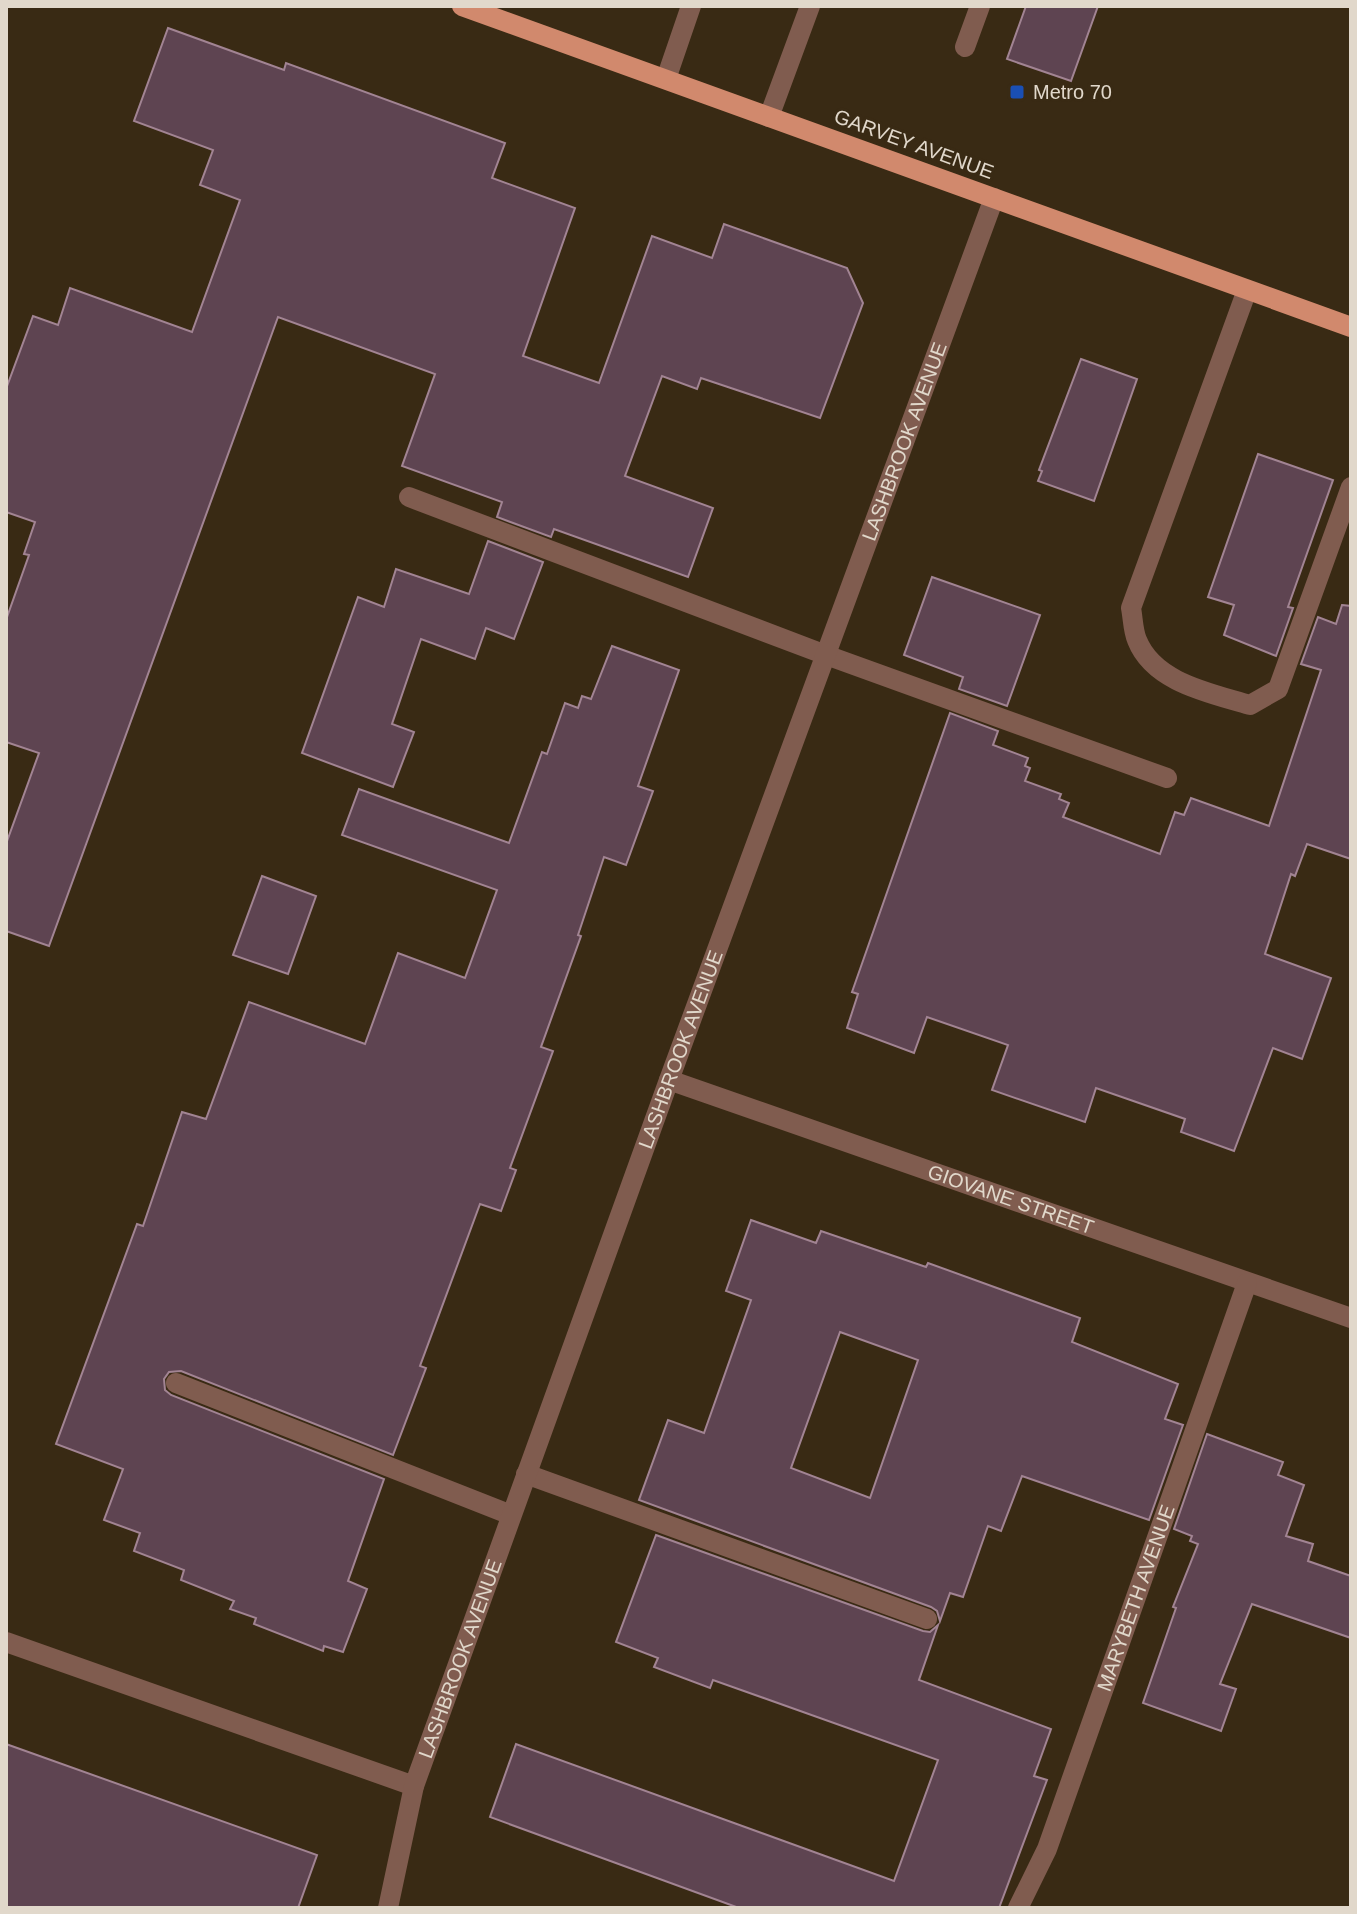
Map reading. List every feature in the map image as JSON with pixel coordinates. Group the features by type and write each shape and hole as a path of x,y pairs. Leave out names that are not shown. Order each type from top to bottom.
{"main road":[{"name":"GARVEY AVENUE","path":"462,6 1351,327"}],"street":[{"path":"666,79 691,6"},
{"path":"769,117 810,6"},
{"path":"965,47 980,6"},
{"name":"LASHBROOK AVENUE","path":"388,1908 414,1786 669,1080 994,198"},
{"path":"1247,290 1131,608 1137,640 1152,664 1189,687 1250,705 1278,689 1351,487"},
{"path":"409,497 826,655 1167,778"},
{"name":"GIOVANE STREET","path":"669,1080 1351,1318"},
{"name":"MARYBETH AVENUE","path":"1018,1908 1047,1849 1247,1283"},
{"path":"176,1383 511,1515"},
{"path":"526,1474 927,1619"},
{"path":"6,1642 414,1786"}],"building":[{"path":"1026,6 1098,6 1071,81 1007,59"},
{"path":"168,28 284,70 286,63 505,143 492,178 575,208 523,356 599,383 652,236 712,258 724,224 847,268 863,303 820,418 701,378 697,389 662,376 625,476 713,508 688,577 554,529 551,537 497,517 502,502 402,466 435,374 278,317 49,946 6,931 6,844 39,753 6,742 6,620 29,555 24,554 35,522 6,512 6,389 33,316 58,325 70,288 192,332 240,200 200,185 213,150 134,121"},
{"path":"1081,359 1137,379 1094,501 1038,481 1042,471 1039,470"},
{"path":"1258,454 1333,480 1288,607 1293,608 1276,656 1224,635 1234,605 1208,597"},
{"path":"488,541 543,562 514,639 486,628 475,659 421,639 392,724 414,732 393,787 302,753 358,597 384,607 396,569 469,594"},
{"path":"932,577 1040,615 1007,706 959,689 963,677 904,655"},
{"path":"1342,605 1351,606 1351,859 1307,844 1295,876 1291,874 1265,954 1331,978 1302,1059 1273,1048 1234,1151 1181,1132 1185,1119 1096,1088 1085,1122 992,1090 1008,1045 927,1017 914,1053 847,1028 858,994 852,992 950,713 998,731 993,745 1028,758 1025,766 1030,768 1025,781 1061,794 1059,799 1069,803 1063,817 1160,854 1175,812 1184,815 1191,798 1269,826 1321,670 1301,664 1318,617 1336,624"},
{"path":"612,646 679,670 638,786 653,791 626,865 604,857 578,935 581,936 541,1047 553,1051 510,1168 516,1170 501,1211 480,1204 420,1366 426,1368 393,1455 181,1371 169,1372 164,1379 165,1390 171,1395 384,1479 348,1581 367,1589 343,1652 324,1646 323,1651 254,1624 256,1618 230,1609 234,1601 181,1580 184,1570 134,1551 140,1533 104,1520 123,1469 56,1444 137,1224 143,1226 182,1112 206,1119 249,1002 365,1044 398,953 465,978 497,890 342,835 359,789 509,843 542,752 547,754 565,703 578,708 582,696 591,699"},
{"path":"262,876 316,896 288,974 233,955"},
{"path":"751,1220 816,1243 821,1231 926,1267 928,1263 1080,1318 1072,1342 1178,1384 1165,1419 1183,1425 1149,1520 1022,1476 1001,1531 988,1526 963,1597 950,1593 940,1621 937,1611 931,1607 639,1500 668,1420 704,1433 751,1300 726,1291","holes":["840,1332 918,1360 870,1498 791,1468"]},
{"path":"1207,1434 1283,1462 1278,1475 1304,1485 1286,1536 1313,1544 1308,1561 1351,1576 1351,1638 1252,1604 1220,1684 1236,1689 1221,1731 1143,1703 1176,1608 1173,1607 1198,1544 1190,1541 1192,1536 1174,1529"},
{"path":"656,1535 923,1631 930,1632 938,1625 919,1680 1051,1729 1034,1776 1047,1780 999,1908 739,1908 490,1817 516,1744 894,1881 938,1760 713,1680 710,1688 654,1667 658,1658 616,1642"},
{"path":"6,1744 317,1855 298,1908 6,1908"}],"place":[{"name":"Metro 70","path":"1017,92"}]}
